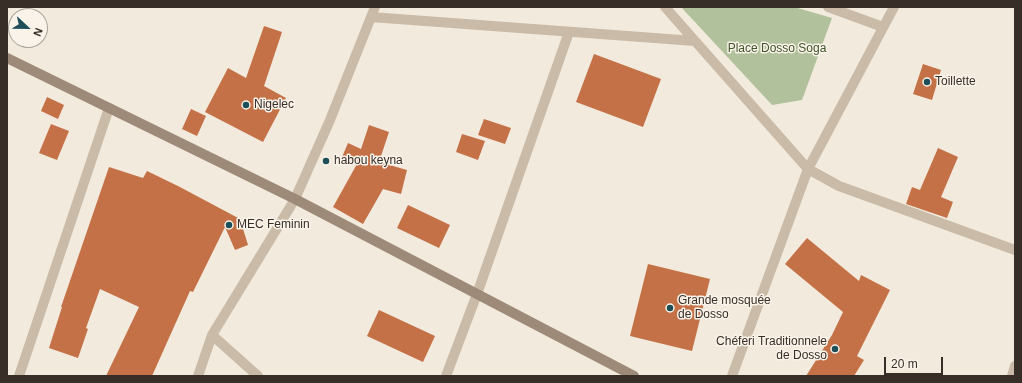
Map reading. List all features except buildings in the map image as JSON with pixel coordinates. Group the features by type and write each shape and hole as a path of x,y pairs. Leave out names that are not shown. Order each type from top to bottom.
{"street":[{"path":"198,376 212,335 295,199 330,120 375,7"},
{"path":"665,7 808,169 839,186 1015,250"},
{"path":"828,7 883,27"},
{"path":"732,376 808,169 894,7"},
{"path":"371,17 695,41"},
{"path":"446,376 477,294 569,32"},
{"path":"7,58 295,199 634,376"},
{"path":"19,376 109,108"},
{"path":"212,335 258,376"},
{"path":"1012,376 1015,366"}],"green space":[{"name":"Place Dosso Soga","path":"681,7 794,7 832,18 802,100 772,105"}],"place":[{"name":"Toillette","path":"927,82"},
{"name":"Nigelec","path":"246,105"},
{"name":"habou keyna","path":"326,161"},
{"name":"MEC Feminin","path":"229,225"},
{"name":"Grande mosquée de Dosso","path":"670,308"},
{"name":"Chéferi Traditionnele de Dosso","path":"835,349"}]}
